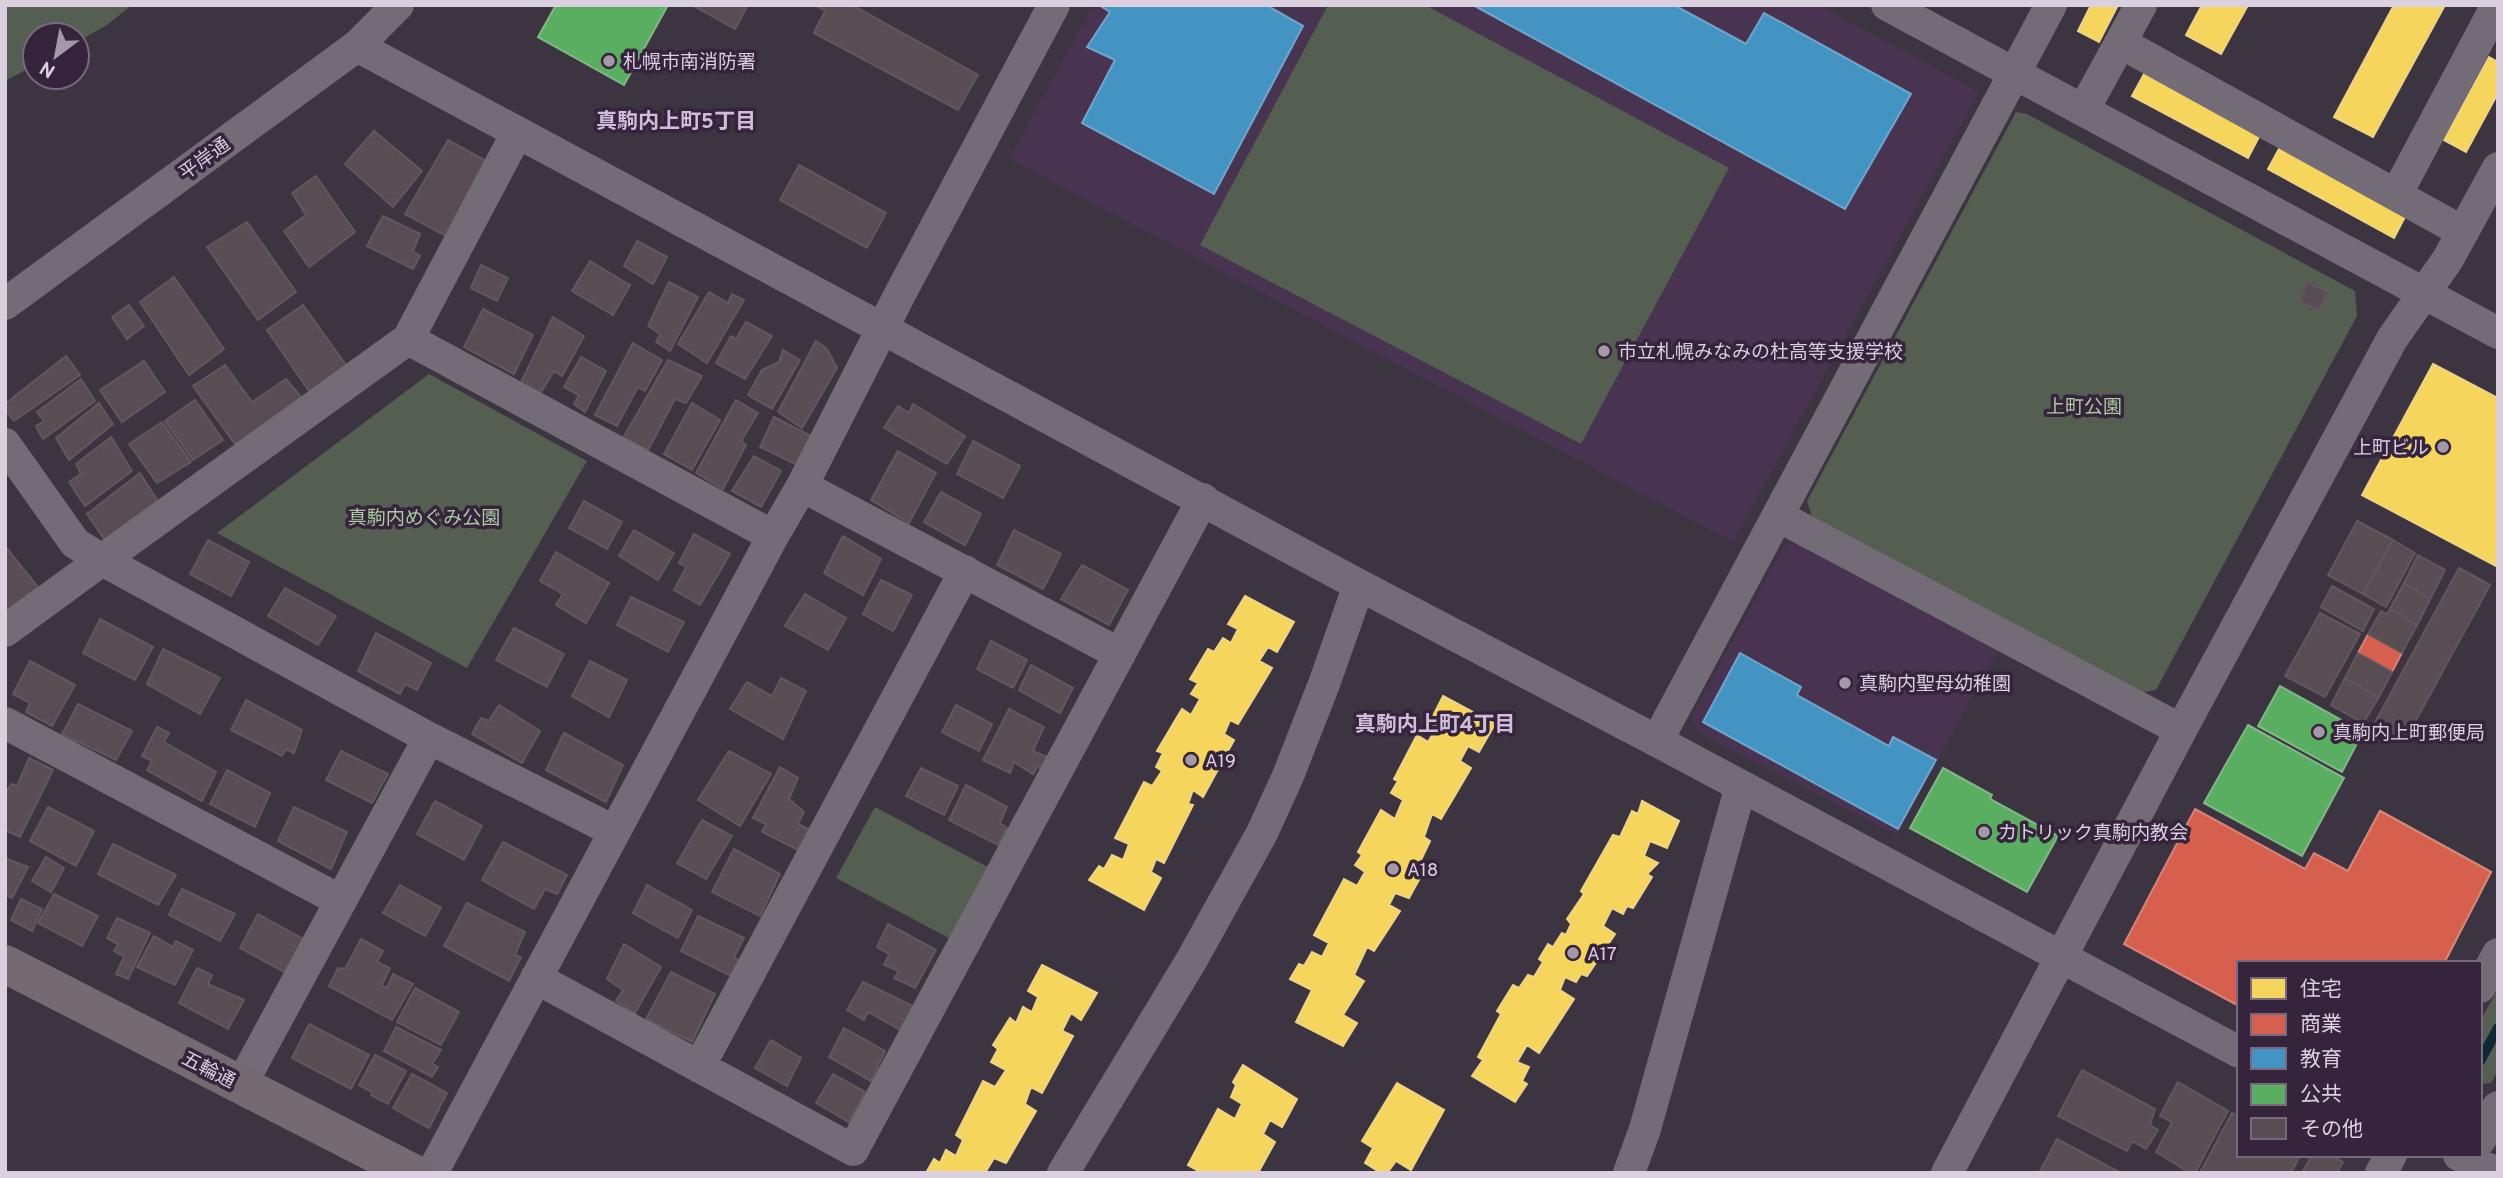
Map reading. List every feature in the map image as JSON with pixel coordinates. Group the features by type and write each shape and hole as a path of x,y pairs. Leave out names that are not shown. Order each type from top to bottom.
{"main road":[{"name":"五輪通","path":"5,964 413,1173"}],"street":[{"name":"平岸通","path":"5,304 357,46 398,5"},
{"path":"432,1173 802,486 1054,5"},
{"path":"1887,5 1938,17 2015,73 2498,333"},
{"path":"1657,741 2051,5"},
{"path":"2084,109 2141,5"},
{"path":"2396,195 2497,5"},
{"path":"2121,43 2463,232"},
{"path":"357,46 1359,585 2237,1051"},
{"path":"5,631 408,339 517,133"},
{"path":"1947,1173 2392,339 2448,259 2498,168"},
{"path":"408,339 773,536"},
{"path":"5,444 75,543 429,738 614,831"},
{"path":"802,486 1119,654"},
{"path":"536,978 853,1150 1203,499"},
{"path":"1778,516 2181,730"},
{"path":"699,1068 965,572"},
{"path":"1063,1173 1191,961 1262,833 1320,695 1359,585"},
{"path":"5,723 341,901"},
{"path":"241,1085 429,738"},
{"path":"1629,1173 1645,1129 1741,786"},
{"path":"2482,983 2498,954"},
{"path":"2482,1142 2498,1107"},
{"path":"2381,1173 2390,1157"}],"shaded area":[{"name":"市立札幌みなみの杜高等支援学校","path":"1093,5 1819,5 1979,92 1733,542 1009,159"},
{"name":"真駒内聖母幼稚園","path":"1799,542 1998,649 1897,835 1697,732 1691,718 1784,546"}],"green space":[{"path":"5,5 132,5 91,34 91,21 21,21 21,72 5,81"},
{"path":"1328,5 1425,5 1729,168 1581,444 1200,245"},
{"name":"上町公園","path":"2016,112 2027,114 2355,291 2357,316 2156,690 2139,693 1813,520 1807,501"},
{"name":"真駒内めぐみ公園","path":"429,374 587,461 467,668 217,533"},
{"path":"875,807 999,873 960,944 836,878"},
{"path":"2498,989 2498,1070 2491,1083 2482,1084 2482,1017"}],"building: 住宅":[{"path":"2091,5 2118,5 2099,42 2078,31"},
{"path":"2202,5 2248,5 2221,54 2186,35"},
{"path":"2394,5 2445,5 2373,137 2334,117"},
{"path":"2489,57 2498,62 2498,93 2466,152 2444,140"},
{"path":"2144,74 2260,135 2248,158 2132,96"},
{"path":"2280,147 2406,215 2394,238 2268,169"},
{"name":"上町ビル","path":"2433,364 2498,398 2498,567 2362,495"},
{"name":"A19","path":"1245,596 1294,622 1277,652 1268,647 1259,661 1272,668 1238,724 1230,720 1224,734 1234,740 1203,797 1193,790 1188,804 1193,805 1164,863 1156,859 1151,872 1161,878 1144,910 1089,880 1099,866 1104,869 1112,855 1123,860 1129,844 1115,838 1144,782 1152,786 1162,771 1156,767 1163,753 1157,751 1182,709 1191,715 1200,699 1191,694 1198,683 1190,679 1208,649 1214,652 1223,638 1231,643 1238,629 1228,624"},
{"name":"A18","path":"1443,696 1495,724 1479,752 1468,746 1460,761 1471,768 1441,819 1432,814 1424,837 1430,841 1420,862 1426,867 1409,898 1395,893 1389,905 1400,911 1374,951 1367,947 1354,975 1364,981 1343,1015 1357,1023 1343,1046 1296,1022 1312,990 1290,979 1299,964 1304,966 1312,952 1322,957 1329,943 1314,935 1344,879 1357,886 1365,872 1355,865 1362,855 1358,852 1381,810 1395,819 1403,800 1391,793 1398,781 1394,779 1417,735 1428,742 1436,729 1429,724"},
{"name":"A17","path":"1642,801 1679,821 1667,848 1650,841 1644,856 1658,863 1647,874 1652,877 1633,908 1627,906 1623,914 1612,908 1603,926 1615,934 1587,976 1581,974 1576,982 1565,977 1560,990 1574,999 1539,1053 1527,1045 1517,1062 1529,1067 1522,1081 1527,1084 1515,1102 1472,1076 1483,1060 1478,1057 1501,1014 1497,1011 1513,985 1519,988 1528,975 1534,977 1543,962 1539,959 1548,944 1553,947 1562,933 1566,935 1571,924 1567,919 1584,894 1581,891 1613,835 1620,837 1632,811 1638,814"},
{"path":"2380,811 2491,872 2445,961 2417,961 2366,934 2390,893 2348,871"},
{"path":"1042,965 1097,993 1081,1020 1071,1013 1062,1031 1073,1036 1042,1093 1031,1087 1025,1104 1036,1111 1006,1163 994,1158 985,1173 926,1173 934,1159 940,1163 946,1150 956,1156 963,1140 956,1135 983,1081 995,1087 1006,1070 991,1062 998,1049 993,1045 1010,1018 1016,1023 1023,1007 1032,1012 1038,997 1028,991"},
{"path":"1243,1065 1297,1099 1282,1127 1270,1120 1263,1134 1275,1142 1258,1173 1202,1173 1188,1165 1218,1109 1235,1119 1242,1104 1231,1097 1236,1085 1233,1082"},
{"path":"1397,1083 1444,1110 1411,1170 1396,1161 1387,1173 1381,1173 1365,1163 1373,1148 1362,1141"}],"building: 商業":[{"path":"2368,634 2402,653 2392,672 2358,653"},
{"path":"2195,809 2305,869 2314,853 2348,871 2380,811 2491,872 2445,961 2237,961 2237,1005 2124,944"}],"building: 教育":[{"path":"1099,5 1266,5 1303,26 1214,194 1082,123 1115,60 1087,47 1110,12"},
{"path":"1473,5 1674,5 1746,44 1764,13 1911,94 1845,209"},
{"path":"1740,653 1801,687 1797,695 1889,746 1893,737 1936,760 1898,829 1703,722"}],"building: 公共":[{"name":"札幌市南消防署","path":"556,5 668,5 624,85 538,37"},
{"path":"2280,686 2363,732 2342,772 2258,726"},
{"path":"2248,725 2344,778 2302,856 2204,803"},
{"path":"1943,768 1992,795 1990,799 2058,836 2027,892 1910,828"}],"building: その他":[{"path":"692,5 748,5 735,29"},
{"path":"815,5 852,5 978,75 958,110 814,33 825,11"},
{"path":"374,131 422,171 393,207 345,164"},
{"path":"448,140 486,161 446,236 405,214"},
{"path":"799,165 886,213 867,248 780,200"},
{"path":"316,176 355,232 309,267 284,231 306,215 292,193"},
{"path":"383,216 420,234 413,251 420,256 413,269 367,246"},
{"path":"247,222 296,292 258,320 207,247"},
{"path":"637,241 667,257 653,284 624,266"},
{"path":"590,261 630,285 613,315 572,291"},
{"path":"481,265 508,278 497,301 471,288"},
{"path":"174,277 224,349 189,375 140,302"},
{"path":"669,282 698,297 670,351 656,342 660,334 648,326"},
{"path":"2307,282 2328,292 2319,311 2299,301"},
{"path":"709,292 728,303 732,294 744,300 707,363 678,344"},
{"path":"129,305 144,326 127,339 112,317"},
{"path":"303,305 351,372 313,397 267,330"},
{"path":"483,309 533,335 514,374 464,347"},
{"path":"553,317 584,336 562,376 554,371 540,394 520,384"},
{"path":"746,322 772,336 745,379 716,363 731,336 736,339"},
{"path":"816,341 827,349 837,368 802,428 778,412"},
{"path":"633,343 662,360 645,391 638,387 617,426 595,415"},
{"path":"783,350 800,360 772,409 748,395 762,370 779,362"},
{"path":"66,356 80,375 14,421 5,410 5,404"},
{"path":"581,357 606,371 585,412 574,404 579,395 564,387"},
{"path":"668,360 702,376 686,403 675,399 648,450 623,438"},
{"path":"144,361 165,392 122,422 100,390"},
{"path":"225,365 252,402 286,379 302,398 235,444 193,386"},
{"path":"81,379 95,401 43,439 36,426 44,421 37,412"},
{"path":"195,400 223,440 193,460 165,421"},
{"path":"736,400 758,413 741,441 746,445 723,489 696,473"},
{"path":"99,403 113,424 69,460 56,438"},
{"path":"692,403 720,420 692,470 664,454"},
{"path":"913,404 965,436 947,464 884,428 898,406 909,413"},
{"path":"774,417 811,436 797,465 760,447"},
{"path":"162,422 191,462 157,483 129,444"},
{"path":"111,437 132,471 85,506 69,482 81,474 76,464"},
{"path":"973,441 1020,466 1003,498 957,474"},
{"path":"898,451 936,473 909,523 871,500"},
{"path":"754,456 781,471 761,507 732,491"},
{"path":"140,473 159,503 105,540 87,514"},
{"path":"941,492 981,514 965,545 924,522"},
{"path":"584,501 622,522 607,549 569,528"},
{"path":"2357,521 2393,540 2363,594 2328,575"},
{"path":"634,530 674,553 658,580 619,556"},
{"path":"1014,530 1061,554 1043,589 997,565"},
{"path":"694,534 730,554 700,605 674,590 686,567 679,563"},
{"path":"843,536 881,559 863,595 824,573"},
{"path":"208,540 249,562 231,596 190,574"},
{"path":"2393,540 2415,553 2386,607 2363,594"},
{"path":"5,546 38,587 5,611"},
{"path":"556,552 609,583 586,623 556,605 563,594 540,581"},
{"path":"2418,555 2445,570 2430,599 2404,583"},
{"path":"1082,565 1128,590 1109,625 1061,599"},
{"path":"2459,568 2490,585 2404,742 2373,726"},
{"path":"881,580 912,595 893,631 863,614"},
{"path":"2404,583 2430,599 2417,625 2390,609"},
{"path":"2332,586 2374,609 2363,631 2321,607"},
{"path":"285,588 336,616 318,645 268,616"},
{"path":"805,594 846,618 828,650 785,626"},
{"path":"631,597 684,622 668,652 617,625"},
{"path":"2390,609 2417,625 2402,653 2368,634 2381,611 2387,614"},
{"path":"2320,613 2360,634 2325,697 2285,676"},
{"path":"100,619 153,647 135,680 83,653"},
{"path":"514,628 564,654 547,687 496,660"},
{"path":"376,633 431,663 417,690 405,684 400,694 358,671"},
{"path":"991,641 1027,660 1013,688 977,669"},
{"path":"163,649 220,678 200,714 147,684"},
{"path":"2358,653 2392,672 2379,697 2345,678"},
{"path":"30,661 75,685 52,726 26,712 30,703 13,694"},
{"path":"590,661 627,680 609,717 572,696"},
{"path":"1031,665 1073,688 1060,713 1019,690"},
{"path":"781,678 806,691 783,739 730,709 747,682 772,696"},
{"path":"2345,678 2379,697 2363,723 2331,705"},
{"path":"246,700 302,730 294,753 286,749 282,756 231,730"},
{"path":"78,704 132,731 116,760 62,734"},
{"path":"499,705 540,731 522,763 472,734 481,718 489,721"},
{"path":"956,705 992,724 979,751 942,732"},
{"path":"1009,709 1044,727 1033,751 1056,761 1049,771 1037,767 1033,774 1014,762 1010,773 983,760"},
{"path":"157,727 169,733 164,742 216,772 202,801 147,770 152,761 142,756"},
{"path":"564,733 623,765 606,802 546,770"},
{"path":"341,751 388,774 372,803 326,780"},
{"path":"729,751 771,774 740,826 698,800"},
{"path":"29,758 53,770 20,837 5,830 5,795 11,784 17,786"},
{"path":"780,767 798,778 789,799 804,812 798,824 813,831 802,852 762,832 766,824 753,818"},
{"path":"921,768 958,786 944,815 906,796"},
{"path":"227,770 270,793 255,827 210,804"},
{"path":"966,785 1007,807 1000,823 1007,828 998,845 949,820"},
{"path":"435,801 482,826 464,860 417,834"},
{"path":"48,807 94,831 76,866 30,841"},
{"path":"294,807 347,832 331,869 278,841"},
{"path":"702,820 732,836 706,879 677,863"},
{"path":"503,842 567,875 557,894 545,889 534,909 482,880"},
{"path":"113,844 176,875 158,905 98,874"},
{"path":"734,849 780,874 760,916 712,892"},
{"path":"46,857 64,868 51,892 32,881"},
{"path":"5,858 28,867 12,898 5,895"},
{"path":"400,885 441,908 425,936 383,913"},
{"path":"647,885 692,910 678,938 633,913"},
{"path":"182,889 235,914 220,941 169,915"},
{"path":"54,894 98,916 82,946 38,923"},
{"path":"21,899 42,909 32,931 11,920"},
{"path":"467,903 525,932 515,955 521,957 509,981 444,946"},
{"path":"258,914 303,939 286,973 240,948"},
{"path":"698,916 744,938 734,957 742,963 733,977 681,951"},
{"path":"117,918 150,933 128,979 116,974 124,957 114,951 118,944 107,938"},
{"path":"888,924 936,950 915,988 894,978 899,971 884,965 889,954 877,947"},
{"path":"154,936 173,947 176,941 193,950 175,985 137,967"},
{"path":"361,939 383,951 377,962 390,968 382,985 387,988 393,974 413,984 392,1020 329,986 338,968 345,969"},
{"path":"624,944 661,967 635,1013 616,1001 623,990 607,979"},
{"path":"197,968 212,975 208,984 244,1000 228,1029 179,1003"},
{"path":"671,972 715,994 692,1042 646,1019"},
{"path":"863,982 917,1008 904,1032 868,1012 864,1020 847,1010"},
{"path":"415,988 459,1012 441,1045 397,1022"},
{"path":"309,1024 369,1055 351,1089 292,1058"},
{"path":"396,1027 441,1050 432,1064 438,1067 432,1077 384,1051"},
{"path":"844,1028 885,1051 871,1081 829,1057"},
{"path":"771,1040 801,1058 787,1086 755,1068"},
{"path":"375,1055 406,1071 388,1104 359,1085"},
{"path":"2082,1070 2155,1109 2150,1125 2158,1130 2146,1149 2132,1141 2127,1151 2058,1116"},
{"path":"412,1074 447,1093 429,1128 393,1108"},
{"path":"833,1074 865,1092 849,1122 816,1103"},
{"path":"2178,1082 2228,1111 2195,1173 2190,1173 2156,1152 2172,1122 2160,1116"},
{"path":"2232,1113 2237,1116 2237,1157 2299,1157 2291,1173 2200,1173"},
{"path":"2057,1139 2121,1173 2039,1173"},
{"path":"2311,1157 2334,1157 2343,1162 2337,1173 2302,1173"}],"waterway":[{"path":"2482,1057 2498,1028"}],"place":[{"name":"札幌市南消防署","path":"609,61"},
{"name":"市立札幌みなみの杜高等支援学校","path":"1604,351"},
{"name":"上町ビル","path":"2443,447"},
{"name":"真駒内聖母幼稚園","path":"1845,683"},
{"name":"真駒内上町郵便局","path":"2319,732"},
{"name":"A19","path":"1191,760"},
{"name":"カトリック真駒内教会","path":"1984,832"},
{"name":"A18","path":"1393,869"},
{"name":"A17","path":"1573,953"}],"district":[{"name":"真駒内上町5丁目","path":"676,121"},
{"name":"真駒内上町4丁目","path":"1435,724"}]}
